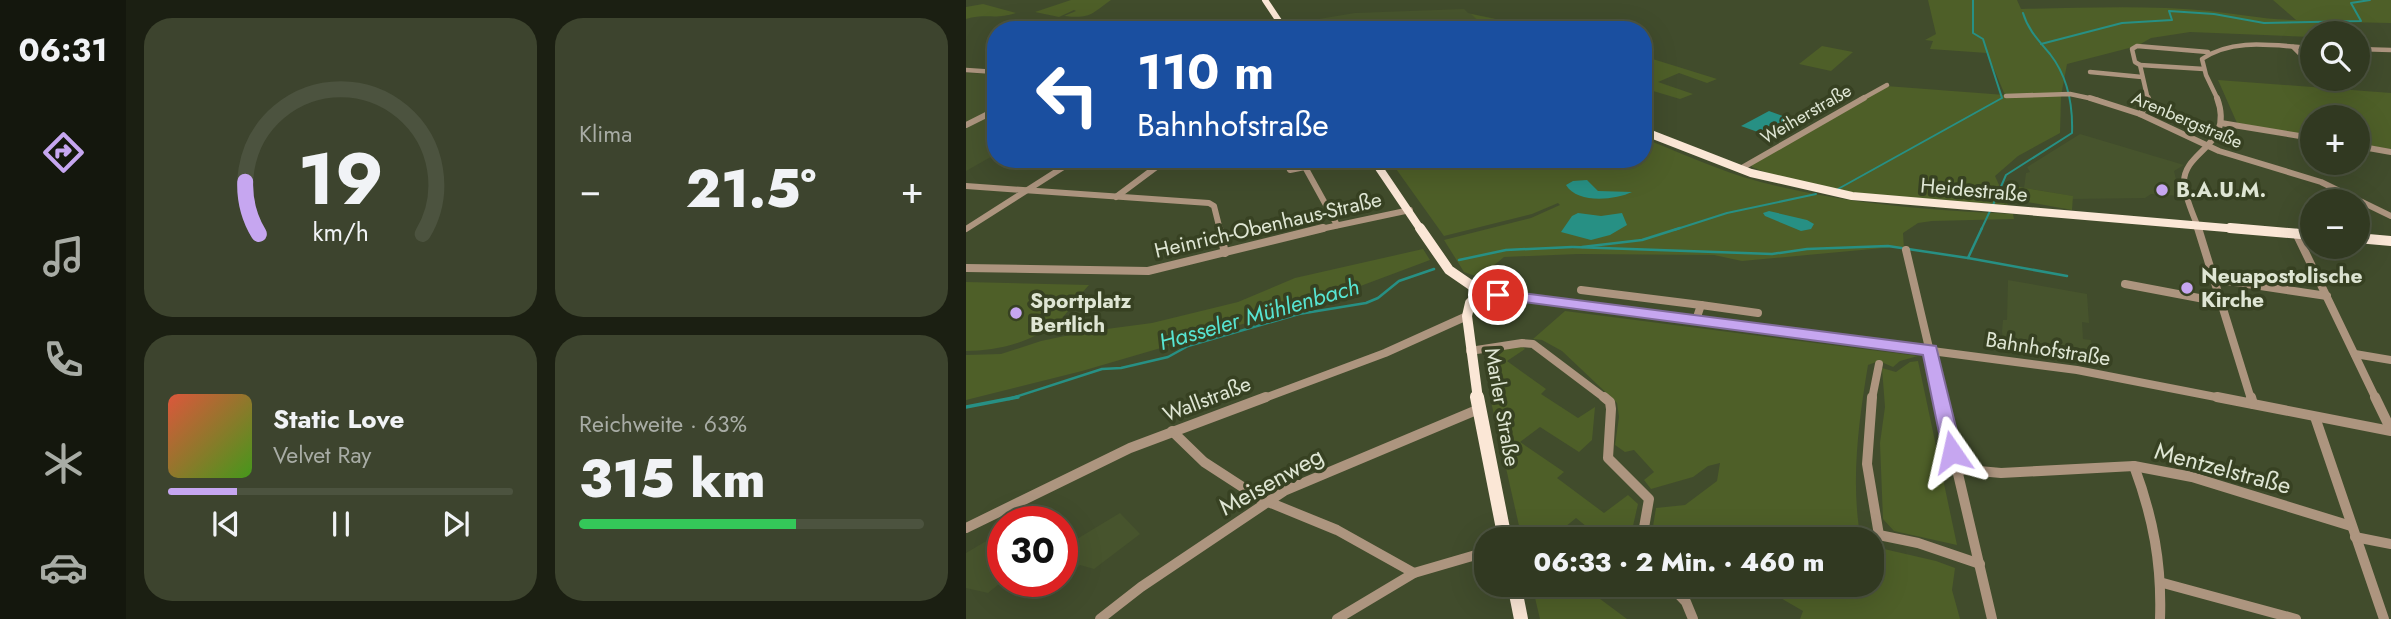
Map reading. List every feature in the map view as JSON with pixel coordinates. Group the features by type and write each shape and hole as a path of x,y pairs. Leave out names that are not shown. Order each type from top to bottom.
{"main road":[{"path":"1265,0 1279,21"},
{"name":"Heidestraße","path":"1652,135 1740,169 1795,185 1852,196 2300,233"},
{"path":"1380,168 1449,271 1481,292 1470,303 1467,316"},
{"path":"2370,239 2391,241"},
{"name":"Marler Straße","path":"1467,316 1479,409 1503,527"},
{"path":"1517,597 1521,619"}],"street":[{"path":"2204,69 2140,65 2135,62 2132,49 2137,46 2208,52 2234,46 2300,47"},
{"path":"2293,47 2300,54"},
{"path":"2370,50 2391,51"},
{"path":"2208,52 2202,59 2218,97 2221,123 2209,146 2184,174 2185,188 2253,404"},
{"path":"2140,65 2149,103 2140,114"},
{"path":"966,70 987,71"},
{"path":"2090,72 2142,77"},
{"name":"Weiherstraße","path":"1740,169 1887,85"},
{"name":"Arenbergstraße","path":"2006,96 2070,94 2140,114 2209,146 2321,182 2391,216"},
{"path":"966,125 987,114"},
{"path":"2221,123 2300,136"},
{"path":"2370,148 2391,152"},
{"path":"966,229 1062,168"},
{"path":"1116,197 1155,168"},
{"path":"1306,168 1337,225"},
{"path":"966,186 1209,203 1214,206 1225,253"},
{"name":"Heinrich-Obenhaus-Straße","path":"966,268 1148,271 1410,210"},
{"path":"2296,233 2391,430"},
{"path":"1906,250 1992,619"},
{"path":"2214,279 2327,296"},
{"path":"2125,284 2220,302"},
{"path":"1581,290 1758,313"},
{"name":"Bahnhofstraße","path":"1481,292 2077,370 2391,430"},
{"path":"1696,320 1701,306"},
{"name":"Wallstraße","path":"966,528 1070,475 1171,431 1385,353 1467,316"},
{"path":"1470,351 1522,343 1533,344 1610,402 1612,414 1606,451 1608,458 1649,499 1645,527"},
{"path":"2356,354 2391,360"},
{"path":"1879,364 1871,402 1867,464 1878,535 1918,543 1980,564"},
{"name":"Meisenweg","path":"1100,619 1141,587 1269,501 1322,473 1479,409"},
{"path":"2315,416 2384,619"},
{"path":"1171,431 1204,462 1261,499 1338,530 1414,573"},
{"path":"2134,466 2155,520 2162,583 2160,619"},
{"name":"Mentzelstraße","path":"1957,469 2001,473 2134,466 2192,477 2391,544"},
{"path":"1337,619 1414,573 1474,556"},
{"path":"2162,583 2296,619"},
{"path":"1681,597 1693,619"}],"shaded area":[{"path":"1071,0 1111,0 1094,12 1080,17 1064,16 1076,11 1074,10 1059,17 1035,12"},
{"path":"1928,0 2017,0 2021,9 2187,9 2296,20 2273,0 2391,0 2391,23 2300,21 2300,37 2190,32 2151,38 2137,46 2067,64 2061,96 2060,133 2018,156 1995,176 2008,205 1846,192 1782,178 1752,167 1751,164 1886,86 2005,95 1987,53 1930,49 1933,41 1925,40 1936,34"},
{"path":"983,4 1016,13 966,19 966,7"},
{"path":"1464,9 1468,13 1506,21 1307,21 1355,13"},
{"path":"1471,14 1504,21 1478,21"},
{"path":"1822,46 1853,52 1831,71 1799,64"},
{"path":"1652,59 1717,79 1707,83 1679,73 1658,82 1693,94 1680,99 1652,91"},
{"path":"966,73 987,74 987,159 966,171"},
{"path":"2218,80 2300,86 2300,91 2391,93 2391,149 2370,146 2370,105 2300,105 2300,134 2237,123"},
{"path":"2080,134 2184,165 2174,171 2180,196 2151,194 2145,198 2073,199 2072,196 2024,188 2026,173 2030,172 2027,167"},
{"path":"1652,142 1743,177 1776,186 1843,199 2013,214 2014,219 1918,223 1903,233 1904,249 1894,247 1742,261 1714,255 1578,254 1504,257 1487,271 1504,275 1495,283 1464,272 1444,240 1531,218 1560,205 1558,203 1532,214 1444,236 1395,168 1652,168"},
{"path":"2013,186 2073,196 2072,210 2011,199"},
{"path":"1423,249 1430,260 1315,303 1082,371 966,400 966,355 1001,354 1041,341 1084,332 1152,323 1238,302 1295,278"},
{"path":"2008,280 2087,294 2089,323 2082,322 2083,339 2091,340 2093,354 2066,348 2057,351 2059,361 2004,353 2002,331 2003,320 2007,320"},
{"name":"Sportplatz Bertlich","path":"966,282 1089,285 1062,318 1041,333 1004,347 966,351"},
{"path":"1565,311 1918,356 1900,361 1893,367 1879,361 1868,365 1856,474 1859,527 1653,527 1656,508 1685,505 1717,481 1720,463 1708,466 1693,477 1651,489 1644,480 1654,472 1634,450 1625,452 1615,445 1619,417 1617,403 1562,351 1542,340 1533,339"},
{"path":"1521,345 1525,349 1507,361 1546,389 1541,394 1578,418 1595,407 1592,440 1579,452 1540,427 1520,442 1564,472 1557,478 1604,513 1628,495 1638,504 1633,527 1587,527 1576,518 1565,527 1519,527 1490,397 1487,350"},
{"path":"1918,361 1957,545 1894,531 1883,519 1880,443 1885,407 1882,368 1896,372 1910,362"},
{"path":"1120,513 1140,534 1094,569 1078,567 1078,538"},
{"path":"987,541 987,593 966,588 966,553"},
{"path":"1884,549 1955,568 1952,590 1960,619 1800,619 1803,611 1779,597 1884,597"},
{"path":"1535,597 1597,597 1627,619 1540,619"}],"water":[{"path":"1769,111 1796,121 1769,136 1741,126"},
{"path":"1587,180 1598,191 1632,192 1616,197 1587,198 1571,191 1566,185 1573,181"},
{"path":"1769,211 1814,224 1811,229 1801,231 1765,216 1763,213"},
{"path":"1578,213 1601,216 1622,213 1627,225 1610,235 1591,240 1561,232 1572,216"}],"waterway":[{"path":"1838,189 2002,98 1983,39 1973,33 1973,0"},
{"path":"2041,44 2122,23 2172,20 2169,11 2214,14 2264,23 2361,21 2351,3 2370,0"},
{"path":"2023,13 2041,44"},
{"path":"1993,205 2006,175 2072,133 2072,112 2065,82 2056,63 2041,44"},
{"path":"1674,230 1727,213 1816,194"},
{"path":"1981,230 1990,211"},
{"path":"1582,247 1642,240 1680,228"},
{"path":"1968,258 1982,228"},
{"path":"1573,247 1772,254 1807,249 1888,246 1968,258"},
{"path":"1459,260 1506,250 1572,247"},
{"path":"1968,258 2067,276"},
{"name":"Hasseler Mühlenbach","path":"1011,398 1102,369 1121,368 1168,357 1188,346 1299,314 1366,303 1378,298 1399,281 1434,269"},
{"name":"Hasseler Mühlenbach","path":"1011,398 1018,397"},
{"name":"Hasseler Mühlenbach","path":"966,407 1011,398"}],"place":[{"name":"B.A.U.M.","path":"2162,190"},
{"name":"Neuapostolische Kirche","path":"2187,288"},
{"name":"Sportplatz Bertlich","path":"1016,313"}],"route":[{"path":"1498,295 1930,350 1952,452"}]}
